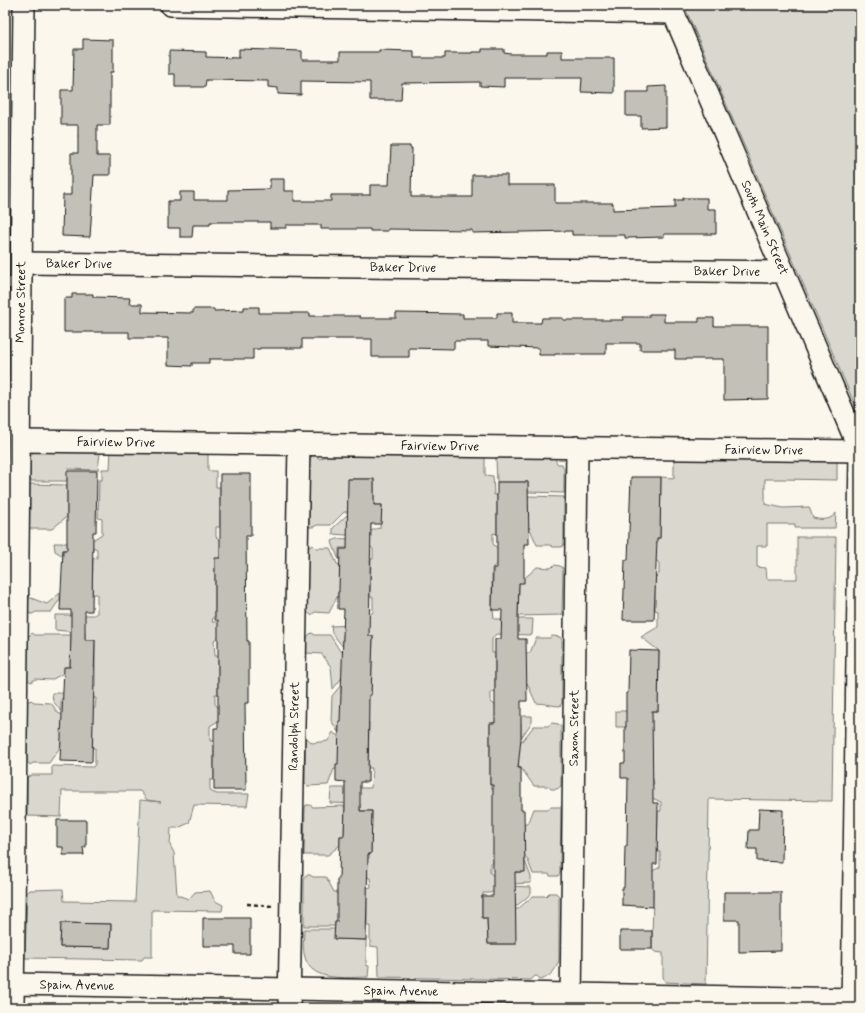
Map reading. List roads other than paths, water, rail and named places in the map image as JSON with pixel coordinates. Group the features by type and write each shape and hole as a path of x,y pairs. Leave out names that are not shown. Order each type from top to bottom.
{"street":[{"name":"Monroe Street","path":"13,1008 9,920 20,441 14,283 22,263 24,5"},
{"path":"171,5 671,9"},
{"name":"South Main Street","path":"671,9 860,451"},
{"name":"Baker Drive","path":"22,263 784,272"},
{"name":"Fairview Drive","path":"20,441 860,451"},
{"name":"Randolph Street","path":"289,999 299,444"},
{"name":"Saxon Street","path":"571,1001 577,447"},
{"path":"855,1002 860,451"},
{"name":"Spain Avenue","path":"13,984 289,999 855,1002"}]}
